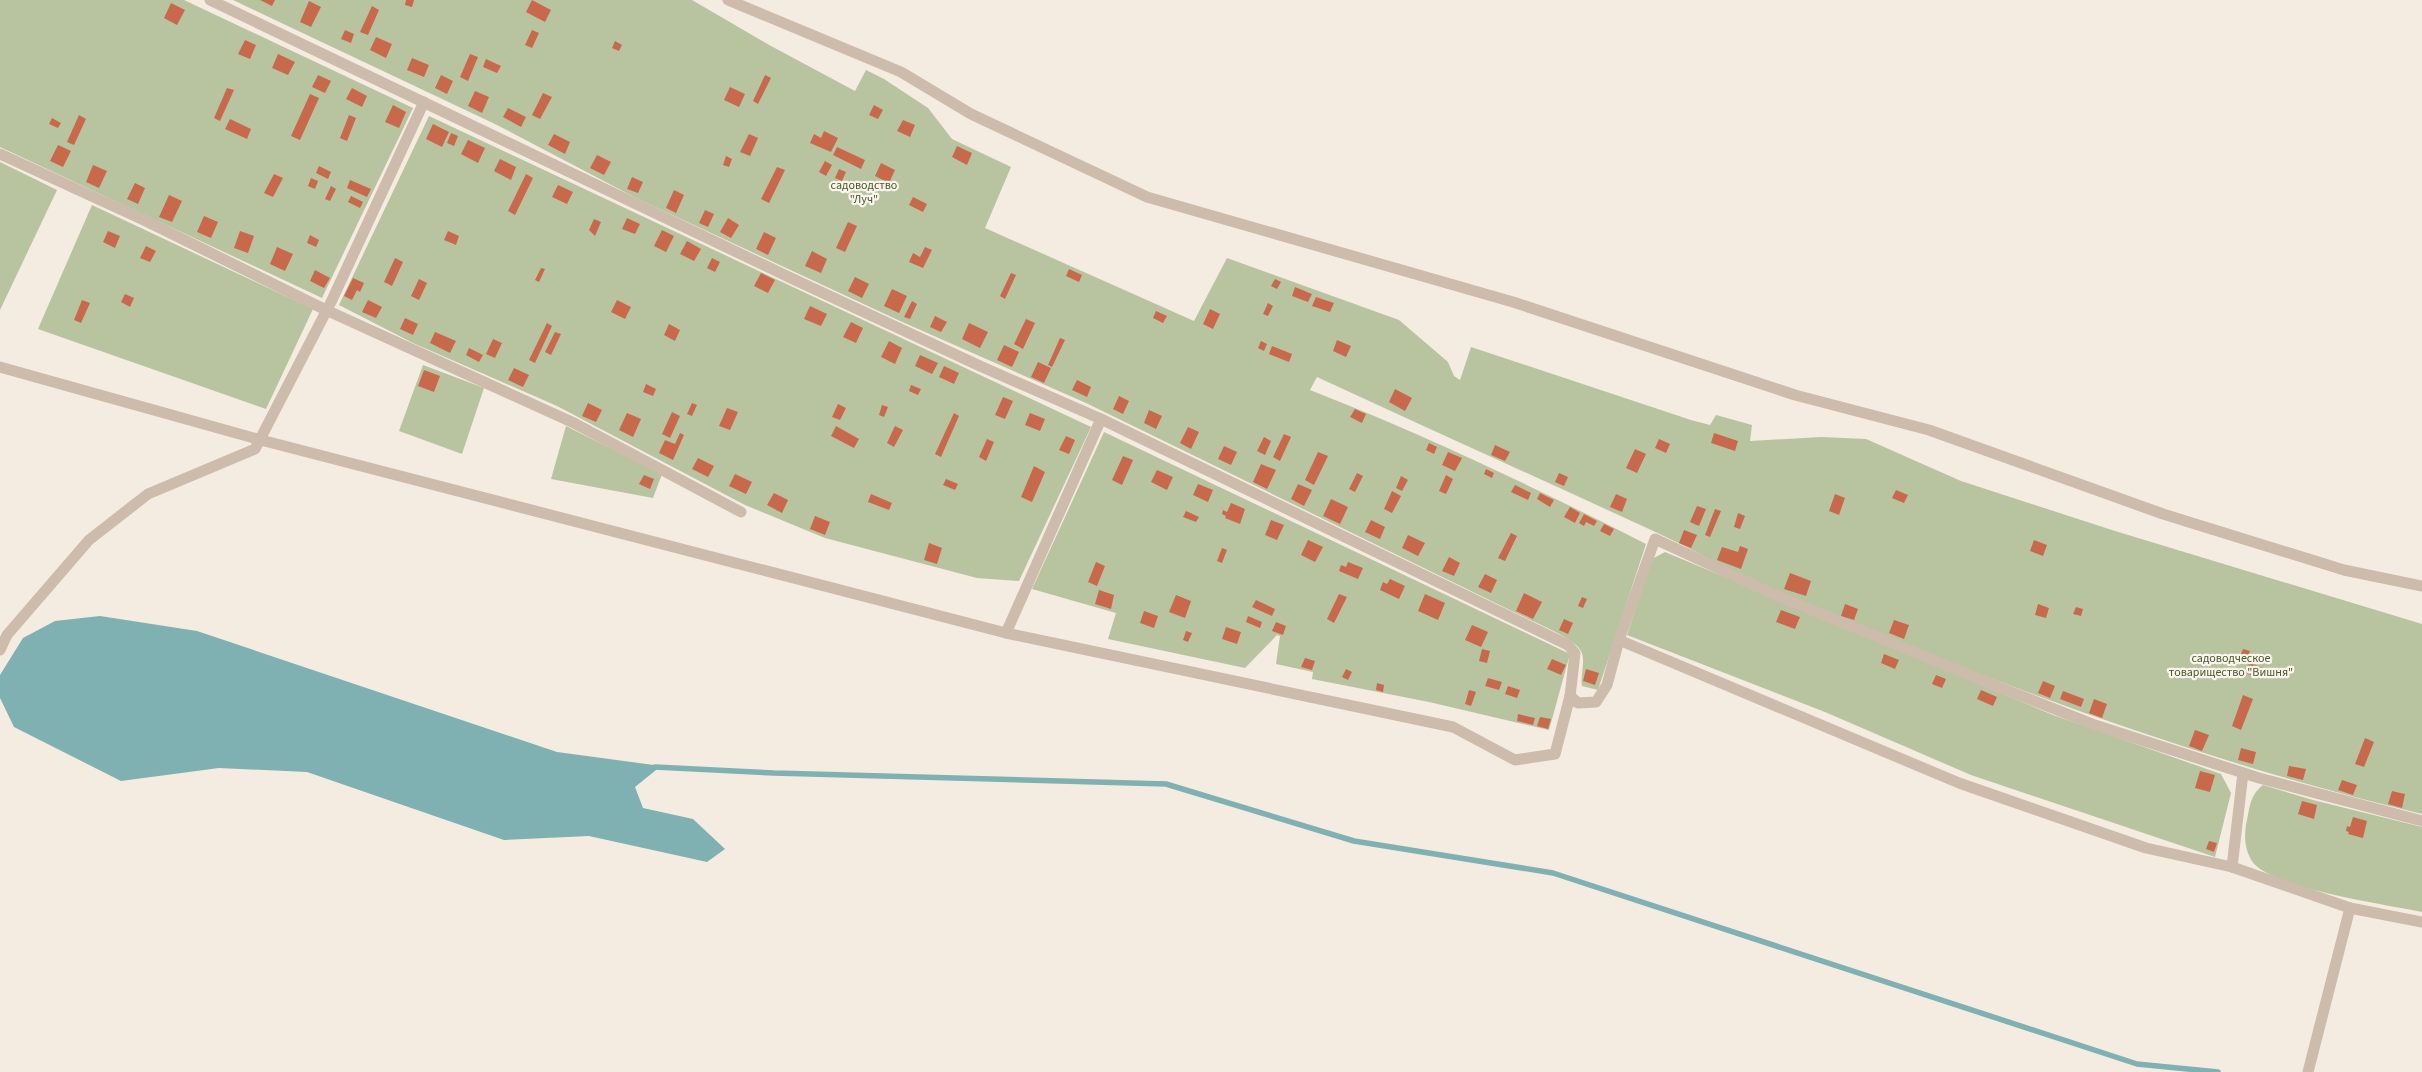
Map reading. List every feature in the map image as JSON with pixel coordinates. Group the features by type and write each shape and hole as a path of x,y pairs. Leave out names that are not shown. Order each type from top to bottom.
{"lane":[{"path":"0,367 261,440 1006,633 1453,727 1515,760 1555,754 1570,696 1575,653 1568,645 1101,419 980,366 802,283 210,0"},
{"path":"728,0 901,72 972,114 1147,197 1513,302 1795,396 1929,430 2163,514 2344,570 2422,586"},
{"path":"0,650 7,635 89,540 148,494 255,449 326,310 424,102"},
{"path":"0,154 146,221 326,310 574,423 741,512"},
{"path":"1006,633 1101,419"},
{"path":"1570,696 1578,703 1596,702 1607,685 1620,640 1655,539 1780,597 1999,688 2095,725 2243,772 2422,820"},
{"path":"1620,640 1959,783 2146,848 2232,867 2350,908 2422,922"},
{"path":"2232,867 2243,772"},
{"path":"2308,1072 2350,908"}],"green space":[{"path":"0,0 184,0 413,108 322,298 0,147"},
{"name":"садоводство \"Луч\"","path":"233,0 692,0 771,46 855,91 866,70 884,79 928,108 952,139 1011,167 985,228 1194,321 1227,258 1399,320 1448,362 1454,376 1460,380 1471,347 1691,420 1710,425 1716,415 1752,425 1750,441 1821,437 1866,439 1961,481 2115,531 2422,624 2422,814 2260,770 2180,745 2101,719 1944,660 1771,589 1649,529 1317,377 1310,390 1396,425 1480,463 1646,544 1598,690 1582,686 1583,659 1581,651 1578,646 1554,631 1086,403 900,321 638,199 495,124"},
{"path":"429,116 1091,427 1019,581 977,578 825,538 745,505 557,406 413,343 339,305"},
{"path":"0,162 57,190 0,310"},
{"path":"92,205 313,309 266,409 38,329"},
{"path":"423,365 484,388 462,454 399,431"},
{"path":"566,426 662,474 653,498 551,479"},
{"path":"1104,432 1570,654 1549,730 1429,702 1312,679 1313,672 1276,664 1280,636 1277,635 1245,668 1108,639 1116,613 1032,589"},
{"path":"1665,552 2053,715 2221,774 2231,793 2215,857 1971,775 1825,712 1627,635 1652,559"},
{"path":"2263,785 2313,800 2422,827 2422,912 2331,894 2304,887 2263,871 2250,857 2246,848 2245,835 2251,803 2258,789"}],"water":[{"path":"100,616 197,631 557,752 661,766 635,787 643,808 693,819 725,849 707,862 589,836 504,840 307,772 219,768 121,781 14,727 0,698 0,675 23,638 55,621"}],"building":[{"path":"260,0 275,0 272,6"},
{"path":"406,0 414,0 412,7 405,5"},
{"path":"532,0 551,10 545,22 526,12"},
{"path":"309,1 321,7 311,27 300,22"},
{"path":"171,3 185,10 177,25 164,18"},
{"path":"372,6 379,10 368,35 360,32"},
{"path":"345,30 354,34 351,43 341,39"},
{"path":"532,30 539,33 532,48 525,45"},
{"path":"376,37 392,44 386,58 370,50"},
{"path":"245,40 256,45 250,59 238,54"},
{"path":"615,41 622,45 619,51 612,48"},
{"path":"278,54 295,62 288,75 272,68"},
{"path":"470,54 478,57 468,81 460,77"},
{"path":"412,58 429,65 424,77 407,70"},
{"path":"486,59 501,66 497,73 483,67"},
{"path":"318,75 331,81 325,93 312,87"},
{"path":"441,75 453,81 447,94 435,88"},
{"path":"765,75 771,78 758,104 753,101"},
{"path":"730,87 745,94 739,107 724,100"},
{"path":"227,88 234,90 220,121 214,118"},
{"path":"352,88 367,96 362,107 346,99"},
{"path":"475,91 489,97 482,113 468,106"},
{"path":"543,93 552,97 540,119 532,115"},
{"path":"310,94 319,98 300,140 291,136"},
{"path":"393,105 406,112 399,128 385,122"},
{"path":"874,105 883,110 878,119 869,115"},
{"path":"508,108 526,117 521,127 503,117"},
{"path":"79,115 86,119 74,145 67,142"},
{"path":"349,115 356,118 347,141 340,138"},
{"path":"52,118 61,123 58,128 49,124"},
{"path":"230,119 251,129 247,139 225,129"},
{"path":"903,120 915,125 910,137 897,131"},
{"path":"433,124 449,132 442,147 426,139"},
{"path":"824,131 838,138 831,152 810,143 814,134 821,138"},
{"path":"451,133 458,136 454,146 447,143"},
{"path":"554,134 570,142 565,154 548,145"},
{"path":"749,134 758,138 750,156 740,152"},
{"path":"468,140 485,148 478,163 461,154"},
{"path":"58,145 71,151 63,167 50,161"},
{"path":"957,146 972,153 967,165 952,157"},
{"path":"837,147 865,160 861,169 833,155"},
{"path":"597,155 611,162 604,175 590,168"},
{"path":"726,156 732,159 729,167 723,165"},
{"path":"500,159 516,167 511,180 494,171"},
{"path":"825,161 832,165 826,176 819,172"},
{"path":"881,163 895,170 889,183 875,176"},
{"path":"93,165 107,171 99,188 86,182"},
{"path":"319,166 331,172 328,179 316,173"},
{"path":"777,167 785,170 769,203 761,199"},
{"path":"839,169 846,172 842,181 835,178"},
{"path":"274,174 283,178 273,197 264,193"},
{"path":"526,174 533,178 515,215 508,211"},
{"path":"632,177 643,182 638,193 627,189"},
{"path":"311,178 318,181 315,189 308,186"},
{"path":"350,180 371,189 367,197 347,188"},
{"path":"135,183 145,188 138,204 127,199"},
{"path":"558,185 573,192 567,204 552,197"},
{"path":"331,186 336,189 330,201 325,199"},
{"path":"674,190 684,195 676,213 666,208"},
{"path":"169,195 182,201 172,222 159,217"},
{"path":"351,196 363,202 360,208 348,202"},
{"path":"913,197 927,204 923,212 909,205"},
{"path":"705,210 714,214 708,227 699,223"},
{"path":"204,216 218,222 211,238 197,232"},
{"path":"627,218 640,224 635,234 622,229"},
{"path":"728,218 739,225 731,238 720,232"},
{"path":"594,219 601,222 595,236 589,230"},
{"path":"848,222 857,226 845,252 836,248"},
{"path":"662,230 674,236 666,252 654,246"},
{"path":"108,231 120,236 115,248 103,242"},
{"path":"240,231 254,236 248,253 234,248"},
{"path":"448,231 459,236 456,245 444,240"},
{"path":"764,232 776,238 768,255 756,249"},
{"path":"310,235 319,240 316,247 307,243"},
{"path":"687,241 701,249 694,261 680,254"},
{"path":"146,246 156,251 150,262 140,258"},
{"path":"277,247 293,254 285,271 270,264"},
{"path":"925,247 932,250 923,268 909,262 913,253 920,257"},
{"path":"812,251 827,259 821,273 805,266"},
{"path":"395,258 403,262 392,286 384,282"},
{"path":"712,258 720,262 715,272 707,268"},
{"path":"541,268 545,269 539,282 535,280"},
{"path":"1069,269 1082,275 1079,282 1066,276"},
{"path":"315,270 330,278 324,288 310,281"},
{"path":"761,273 775,280 768,293 754,286"},
{"path":"1011,273 1016,275 1005,299 1000,296"},
{"path":"855,277 869,284 862,298 848,291"},
{"path":"353,278 364,283 360,292 357,290 352,300 344,296"},
{"path":"419,279 427,283 419,300 411,296"},
{"path":"1275,279 1281,282 1277,289 1271,286"},
{"path":"1295,287 1312,294 1308,302 1292,296"},
{"path":"892,289 907,296 899,313 884,306"},
{"path":"125,294 134,298 130,307 121,302"},
{"path":"1316,297 1334,303 1330,312 1312,306"},
{"path":"82,300 90,303 81,323 74,320"},
{"path":"368,300 382,307 376,318 362,312"},
{"path":"617,300 631,307 625,319 611,312"},
{"path":"912,301 917,304 910,319 904,317"},
{"path":"1268,303 1273,306 1268,316 1263,314"},
{"path":"810,306 827,314 821,326 804,319"},
{"path":"1210,309 1220,314 1213,329 1203,324"},
{"path":"1156,311 1167,316 1163,323 1153,318"},
{"path":"935,316 947,322 941,332 930,327"},
{"path":"405,318 418,324 413,335 400,329"},
{"path":"1026,319 1035,323 1023,349 1014,344"},
{"path":"851,322 863,328 856,343 843,337"},
{"path":"547,323 552,326 535,363 529,360"},
{"path":"969,323 988,332 980,348 962,339"},
{"path":"669,324 680,330 675,341 664,335"},
{"path":"435,332 456,341 450,353 430,343"},
{"path":"555,332 561,334 551,355 545,352"},
{"path":"1060,338 1065,340 1052,367 1048,365"},
{"path":"493,339 502,343 495,358 486,354"},
{"path":"1337,340 1351,346 1346,357 1333,351"},
{"path":"889,341 902,348 895,364 881,357"},
{"path":"1261,341 1267,344 1264,351 1258,348"},
{"path":"1004,345 1019,352 1012,367 997,360"},
{"path":"1272,346 1292,354 1289,362 1269,354"},
{"path":"469,348 483,355 479,362 466,355"},
{"path":"920,355 938,363 932,374 915,366"},
{"path":"1038,362 1051,368 1044,383 1031,377"},
{"path":"944,366 959,373 954,384 939,377"},
{"path":"514,368 529,375 523,387 508,380"},
{"path":"424,370 440,376 434,392 418,386"},
{"path":"1077,380 1091,387 1087,397 1072,390"},
{"path":"646,384 656,389 653,396 643,392"},
{"path":"911,385 921,389 918,395 909,391"},
{"path":"1395,389 1412,398 1405,411 1389,402"},
{"path":"1119,396 1129,401 1123,414 1113,409"},
{"path":"1003,397 1013,401 1005,419 995,415"},
{"path":"588,403 602,410 596,422 582,416"},
{"path":"692,403 697,405 692,416 687,414"},
{"path":"838,404 846,408 840,420 832,417"},
{"path":"882,405 888,407 884,417 879,415"},
{"path":"727,408 738,412 730,430 719,426"},
{"path":"1355,409 1366,414 1362,423 1350,417"},
{"path":"1149,410 1162,416 1156,429 1144,423"},
{"path":"672,412 680,416 670,438 662,434"},
{"path":"627,413 641,419 633,437 619,430"},
{"path":"954,413 959,416 941,457 935,454"},
{"path":"1030,413 1045,419 1040,431 1025,425"},
{"path":"836,426 859,439 854,448 831,436"},
{"path":"895,426 903,430 894,447 887,443"},
{"path":"1188,427 1199,432 1191,449 1180,443"},
{"path":"680,433 684,435 673,460 659,453 665,440 675,444"},
{"path":"1714,433 1738,441 1735,451 1711,443"},
{"path":"1284,434 1291,437 1280,461 1273,457"},
{"path":"1066,436 1075,440 1069,454 1059,450"},
{"path":"1264,437 1271,441 1265,455 1257,451"},
{"path":"987,439 994,442 986,461 979,457"},
{"path":"1659,439 1670,444 1666,453 1655,448"},
{"path":"1429,443 1437,447 1434,454 1426,450"},
{"path":"1495,445 1510,452 1505,461 1491,455"},
{"path":"1224,446 1237,452 1231,465 1218,459"},
{"path":"1635,449 1646,454 1637,473 1626,468"},
{"path":"1318,452 1328,456 1314,485 1305,480"},
{"path":"1448,452 1462,458 1455,471 1442,465"},
{"path":"1123,456 1133,460 1122,485 1112,480"},
{"path":"698,458 714,466 708,477 692,469"},
{"path":"1261,464 1276,470 1267,489 1253,482"},
{"path":"1034,466 1045,472 1032,502 1021,497"},
{"path":"1486,469 1494,473 1492,478 1484,474"},
{"path":"1157,470 1173,477 1167,490 1151,482"},
{"path":"1357,473 1363,476 1355,492 1349,489"},
{"path":"1559,473 1568,477 1564,486 1555,482"},
{"path":"735,474 752,482 746,494 729,486"},
{"path":"644,475 654,479 650,489 639,484"},
{"path":"1446,475 1453,479 1446,494 1439,491"},
{"path":"1401,476 1408,480 1402,491 1396,488"},
{"path":"946,479 958,484 955,490 943,485"},
{"path":"1198,484 1213,490 1208,502 1193,495"},
{"path":"1298,484 1312,490 1304,506 1291,499"},
{"path":"1515,485 1531,493 1528,500 1511,492"},
{"path":"1896,490 1908,495 1904,503 1892,498"},
{"path":"1392,491 1401,496 1392,513 1384,509"},
{"path":"774,493 788,500 782,513 767,505"},
{"path":"1540,493 1554,500 1550,507 1537,499"},
{"path":"871,494 892,503 889,510 868,502"},
{"path":"1616,494 1627,499 1622,512 1610,507"},
{"path":"1835,494 1845,498 1839,515 1829,511"},
{"path":"1331,499 1348,507 1340,524 1323,516"},
{"path":"1231,503 1245,509 1240,524 1225,518 1226,516 1222,514 1223,510 1227,512"},
{"path":"1697,506 1706,509 1699,526 1690,522"},
{"path":"1570,507 1580,513 1575,523 1564,517"},
{"path":"1715,509 1721,511 1710,537 1705,535"},
{"path":"1186,511 1199,517 1196,522 1183,517"},
{"path":"1738,513 1745,516 1740,529 1734,527"},
{"path":"1584,514 1597,521 1594,526 1586,522 1584,526 1579,523"},
{"path":"815,516 830,522 825,535 810,529"},
{"path":"1271,520 1284,525 1277,540 1265,535"},
{"path":"1371,520 1385,527 1380,539 1365,532"},
{"path":"1604,524 1614,529 1610,536 1600,531"},
{"path":"1684,530 1697,535 1691,548 1679,543"},
{"path":"1511,533 1517,536 1505,561 1498,558"},
{"path":"1408,535 1425,543 1418,556 1402,548"},
{"path":"1308,540 1323,547 1315,562 1301,555"},
{"path":"2034,540 2047,545 2043,556 2030,551"},
{"path":"929,543 942,548 937,564 924,560"},
{"path":"1740,546 1748,549 1741,569 1717,560 1722,547 1738,552"},
{"path":"1222,548 1227,550 1222,563 1217,561"},
{"path":"1449,557 1460,563 1454,576 1442,571"},
{"path":"1096,562 1105,566 1097,586 1088,582"},
{"path":"1348,562 1363,568 1358,579 1339,571 1341,565 1346,567"},
{"path":"1790,573 1811,581 1806,596 1784,589"},
{"path":"1485,574 1497,580 1491,593 1478,587"},
{"path":"1390,579 1405,586 1399,599 1380,590 1383,582 1387,584"},
{"path":"1099,590 1114,595 1111,609 1095,604"},
{"path":"1524,593 1542,602 1533,619 1516,611"},
{"path":"1339,594 1347,597 1334,623 1327,619"},
{"path":"1425,594 1445,603 1438,620 1418,611"},
{"path":"1176,595 1191,601 1185,618 1169,612"},
{"path":"1582,597 1587,599 1583,608 1578,606"},
{"path":"1256,600 1275,609 1272,616 1252,607"},
{"path":"1845,604 1858,609 1854,620 1841,616"},
{"path":"2038,604 2049,608 2046,618 2035,615"},
{"path":"2076,607 2083,609 2081,616 2073,614"},
{"path":"1781,610 1800,617 1795,629 1776,622"},
{"path":"1144,611 1158,616 1154,628 1140,623"},
{"path":"1248,616 1262,622 1260,628 1246,622"},
{"path":"1564,619 1573,623 1568,634 1559,630"},
{"path":"1894,620 1909,625 1904,639 1889,633"},
{"path":"1276,622 1286,626 1283,635 1272,631"},
{"path":"1472,625 1488,632 1481,647 1465,640"},
{"path":"1226,627 1241,632 1237,644 1222,639"},
{"path":"1186,631 1192,633 1188,642 1183,640"},
{"path":"1482,649 1490,651 1487,663 1479,661"},
{"path":"2243,649 2250,651 2247,659 2240,657"},
{"path":"1884,654 1899,660 1895,669 1881,663"},
{"path":"1305,658 1315,661 1312,670 1301,667"},
{"path":"1552,659 1566,665 1561,675 1547,669"},
{"path":"2249,662 2263,668 2259,678 2245,673"},
{"path":"1346,669 1352,672 1348,680 1342,677"},
{"path":"1586,669 1599,673 1595,685 1583,681"},
{"path":"1936,675 1946,679 1942,688 1932,684"},
{"path":"1488,678 1502,682 1499,690 1485,686"},
{"path":"2043,681 2055,686 2050,698 2038,693"},
{"path":"1377,683 1384,685 1383,692 1376,690"},
{"path":"1508,686 1520,690 1517,698 1505,694"},
{"path":"1469,690 1476,692 1471,706 1465,704"},
{"path":"1981,690 1997,697 1993,706 1977,699"},
{"path":"2063,691 2084,699 2081,707 2060,699"},
{"path":"2243,695 2253,699 2241,730 2232,726"},
{"path":"2094,699 2107,704 2102,718 2089,713"},
{"path":"1518,714 1535,718 1533,725 1517,721"},
{"path":"1540,717 1551,719 1548,729 1537,726"},
{"path":"2195,730 2209,735 2202,751 2189,746"},
{"path":"2365,738 2374,742 2364,767 2355,764"},
{"path":"2241,748 2256,752 2253,764 2238,760"},
{"path":"2289,766 2306,769 2303,780 2287,776"},
{"path":"2200,771 2215,775 2210,792 2195,788"},
{"path":"2342,780 2357,785 2353,795 2338,790"},
{"path":"2392,791 2405,794 2402,808 2388,804"},
{"path":"2302,801 2317,805 2314,819 2298,814"},
{"path":"2353,817 2367,821 2363,838 2348,834 2349,832 2346,831 2347,826 2350,827"},
{"path":"2209,841 2217,843 2214,852 2206,849"}],"waterway":[{"path":"655,767 774,773 1166,784 1354,841 1553,873 2137,1064 2218,1072"}],"park label":[{"name":"садоводческое товарищество \"Вишня\"","path":"2231,665"}]}
